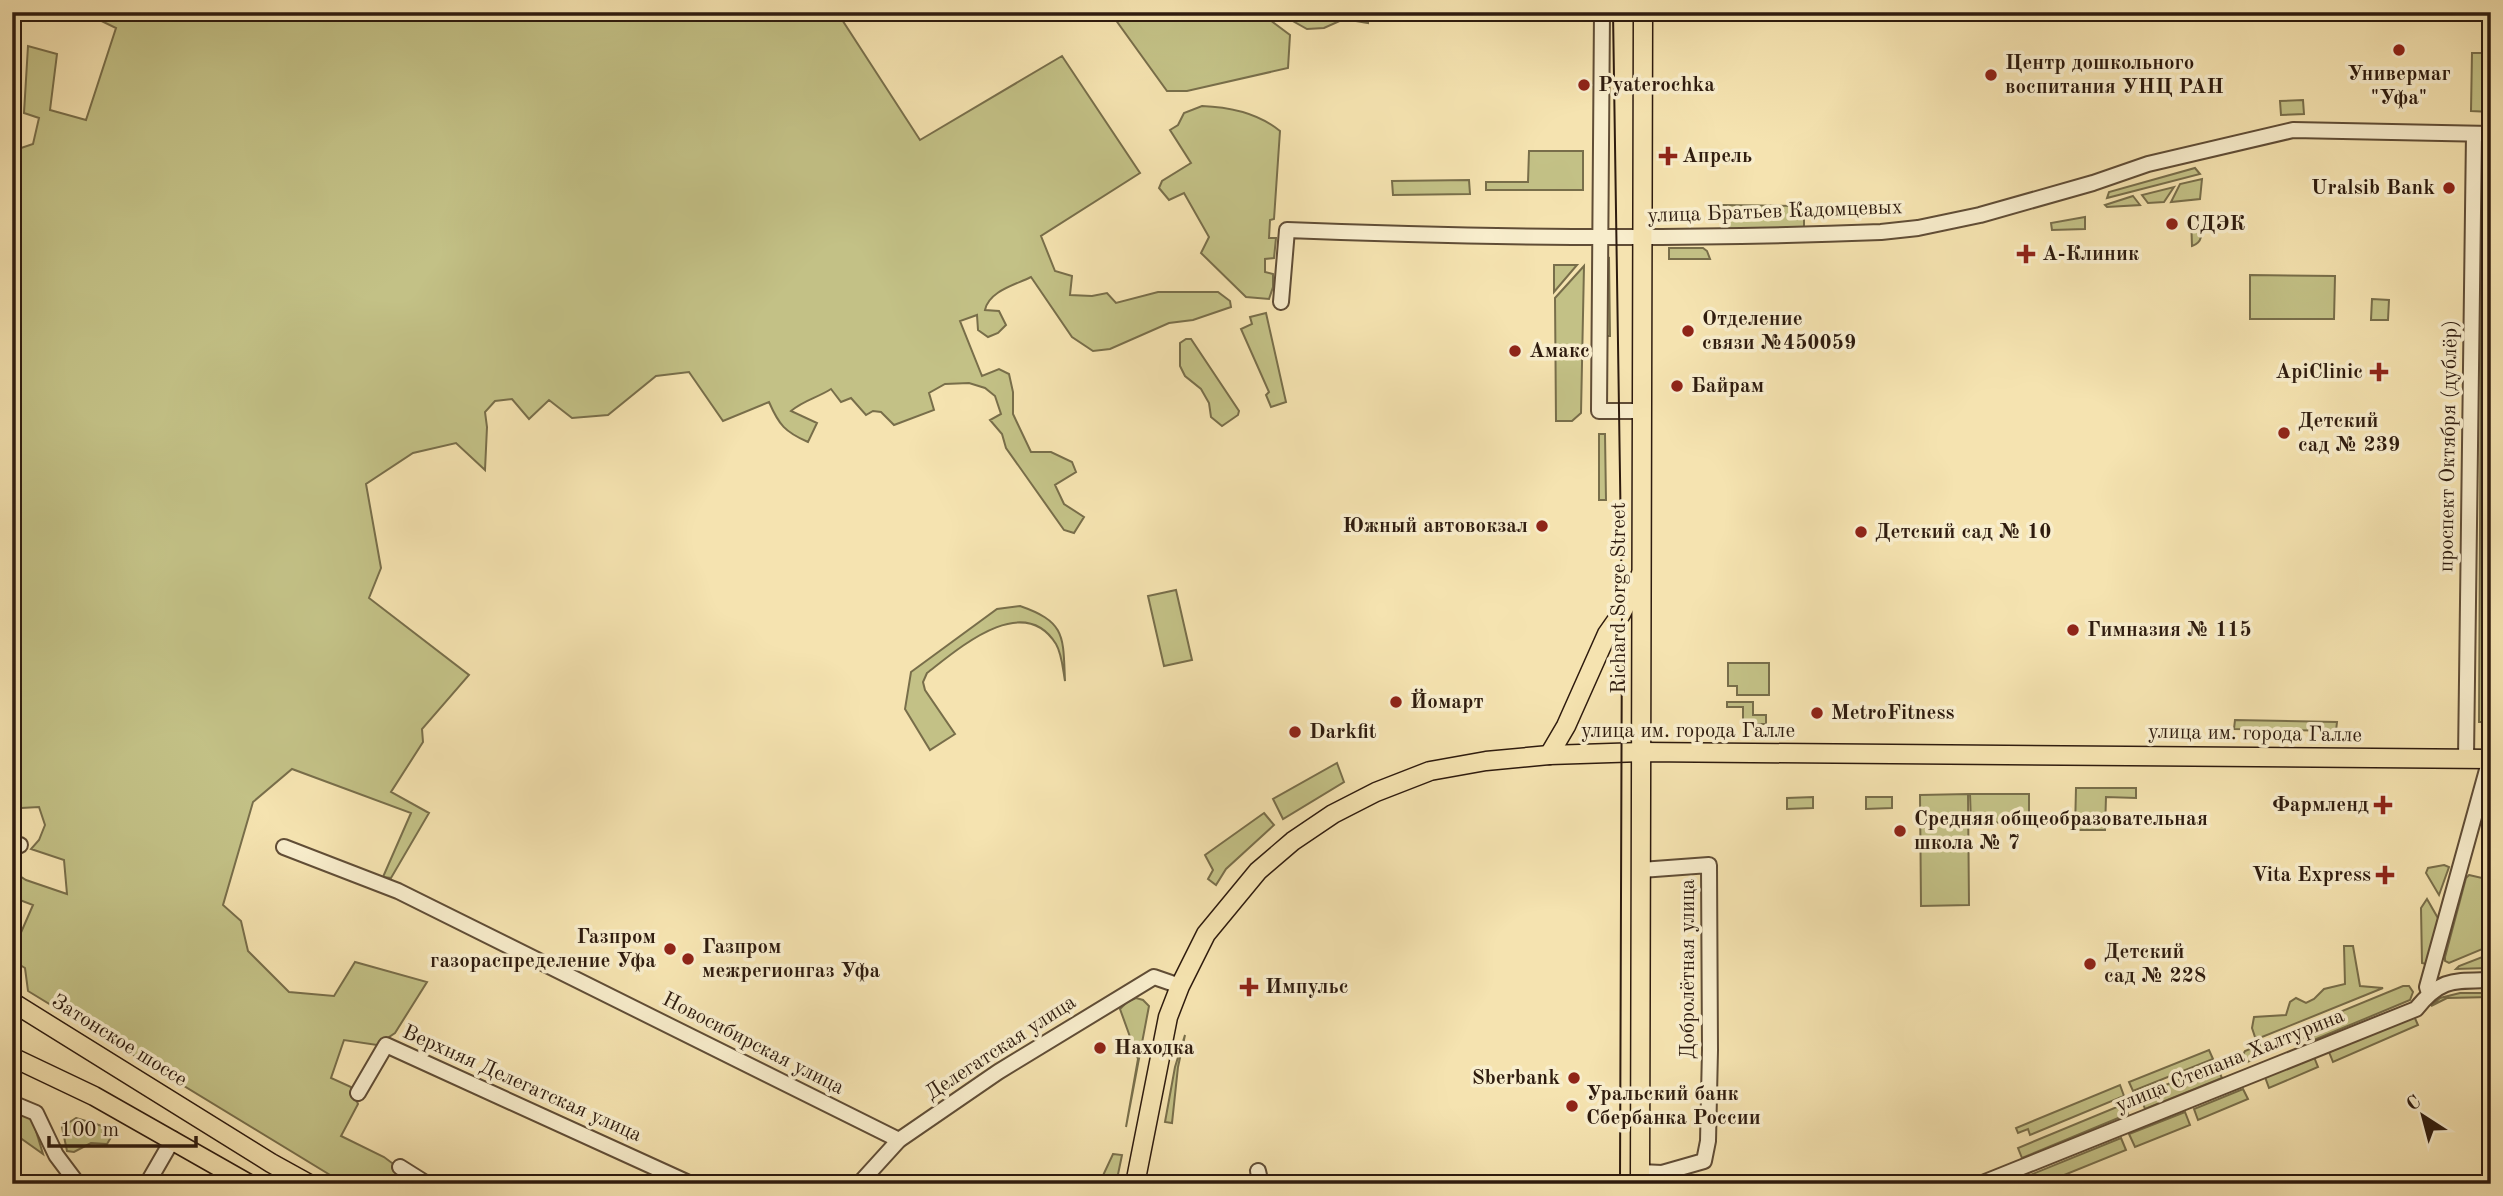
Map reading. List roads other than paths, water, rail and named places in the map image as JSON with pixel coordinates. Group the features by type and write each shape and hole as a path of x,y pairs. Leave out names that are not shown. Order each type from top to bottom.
{"main road":[{"name":"Richard Sorge Street","path":"1640,1178 1643,12"},
{"path":"1549,755 1566,726 1607,634 1621,614 1642,571"},
{"name":"улица им. города Галле","path":"1135,1184 1168,1017 1206,934 1258,871 1293,841 1333,814 1376,792 1430,771 1486,761 1549,755 1642,752 2490,759"},
{"name":"Затонское шоссе","path":"12,1002 309,1184"},
{"path":"12,1057 94,1096 249,1184"}],"street":[{"path":"1602,12 1600,411 1642,411"},
{"name":"улица Братьев Кадомцевых","path":"1281,302 1287,230 1404,235 1643,237 1852,233 1918,228 1980,215 2210,148 2293,130 2491,134"},
{"name":"проспект Октября (дублёр)","path":"2466,758 2474,134"},
{"path":"2429,993 2427,987 2490,759"},
{"name":"Новосибирская улица","path":"284,847 398,891 899,1140"},
{"name":"Добролётная улица","path":"1640,1178 1704,1161 1708,1141 1709,865 1641,870"},
{"name":"Делегатская улица","path":"859,1184 899,1140 998,1072 1154,977 1180,986"},
{"name":"улица Степана Халтурина","path":"1980,1184 1998,1180 2416,1009 2429,993 2442,984 2491,979"},
{"name":"Верхняя Делегатская улица","path":"358,1093 386,1045 691,1184"},
{"path":"12,1103 36,1113 56,1155 78,1184"},
{"path":"147,1184 173,1139"},
{"path":"400,1167 427,1184"}],"tram line":[{"path":"1613,12 1622,608 1620,1184"}],"railway":[{"path":"12,133 16,12"}],"place":[{"name":"Универмаг \"Уфа\"","path":"2399,50"},
{"name":"Центр дошкольного воспитания УНЦ РАН","path":"1991,75"},
{"name":"Pyaterochka","path":"1584,85"},
{"name":"Апрель","path":"1668,156"},
{"name":"Uralsib Bank","path":"2449,188"},
{"name":"СДЭК","path":"2172,224"},
{"name":"А-Клиник","path":"2026,254"},
{"name":"Отделение связи №450059","path":"1688,331"},
{"name":"Амакс","path":"1515,351"},
{"name":"ApiClinic","path":"2379,372"},
{"name":"Байрам","path":"1677,386"},
{"name":"Детский сад № 239","path":"2284,433"},
{"name":"Южный автовокзал","path":"1542,526"},
{"name":"Детский сад № 10","path":"1861,532"},
{"name":"Гимназия № 115","path":"2073,630"},
{"name":"Йомарт","path":"1396,702"},
{"name":"MetroFitness","path":"1817,713"},
{"name":"Darkfit","path":"1295,732"},
{"name":"Фармленд","path":"2383,805"},
{"name":"Средняя общеобразовательная школа № 7","path":"1900,831"},
{"name":"Vita Express","path":"2385,875"},
{"name":"Газпром газораспределение Уфа","path":"670,949"},
{"name":"Газпром межрегионгаз Уфа","path":"688,959"},
{"name":"Детский сад № 228","path":"2090,964"},
{"name":"Импульс","path":"1249,987"},
{"name":"Находка","path":"1100,1048"},
{"name":"Sberbank","path":"1574,1078"},
{"name":"Уральский банк Сбербанка России","path":"1572,1106"}]}
